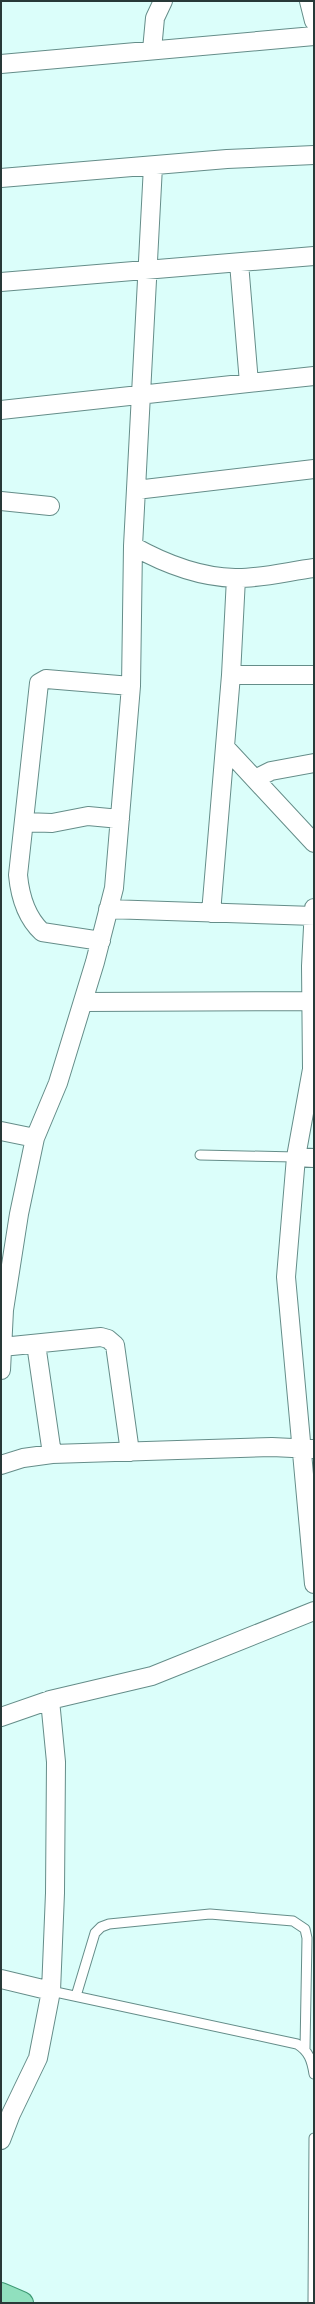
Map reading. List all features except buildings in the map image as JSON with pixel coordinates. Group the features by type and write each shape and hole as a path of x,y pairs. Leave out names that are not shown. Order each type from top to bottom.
{"street":[{"path":"152,50 155,18 162,1"},
{"path":"309,1 314,21"},
{"path":"1,64 314,36"},
{"path":"1,178 314,155"},
{"path":"1,1370 6,1291 35,1138 58,1083 83,1002 114,888 130,686 133,546 153,166"},
{"path":"1,282 314,256"},
{"path":"239,262 249,383"},
{"path":"1,410 314,376"},
{"path":"136,490 314,469"},
{"path":"1,501 50,506"},
{"path":"133,546 156,559 197,574 236,578 314,568"},
{"path":"211,913 231,675 236,578"},
{"path":"231,675 314,675"},
{"path":"100,941 42,932 34,925 22,894 18,875 40,681 46,679 130,686"},
{"path":"225,748 314,843"},
{"path":"255,779 271,771 314,763"},
{"path":"24,822 52,823 88,816 120,819"},
{"path":"314,908 311,1001 313,1069 305,1158 286,1277 308,1448 314,1584"},
{"path":"108,909 314,916"},
{"path":"83,1002 311,1001"},
{"path":"1,1131 35,1138"},
{"path":"2,1347 101,1337 108,1339 115,1345 130,1452"},
{"path":"36,1344 52,1454"},
{"path":"1,1465 23,1458 52,1454 308,1448"},
{"path":"1,1717 50,1700 152,1676 314,1611"},
{"path":"1,2140 11,2114 38,2058 51,1991 55,1893 56,1762 50,1700"},
{"path":"1,1979 51,1991"}],"lane":[{"path":"200,1155 305,1158"},
{"path":"76,1996 95,1933 101,1927 109,1924 210,1914 293,1921 305,1929 307,1938 305,2049"},
{"path":"51,1991 297,2044 305,2049 312,2061 314,2074"},
{"path":"313,2303 314,2138"}]}
